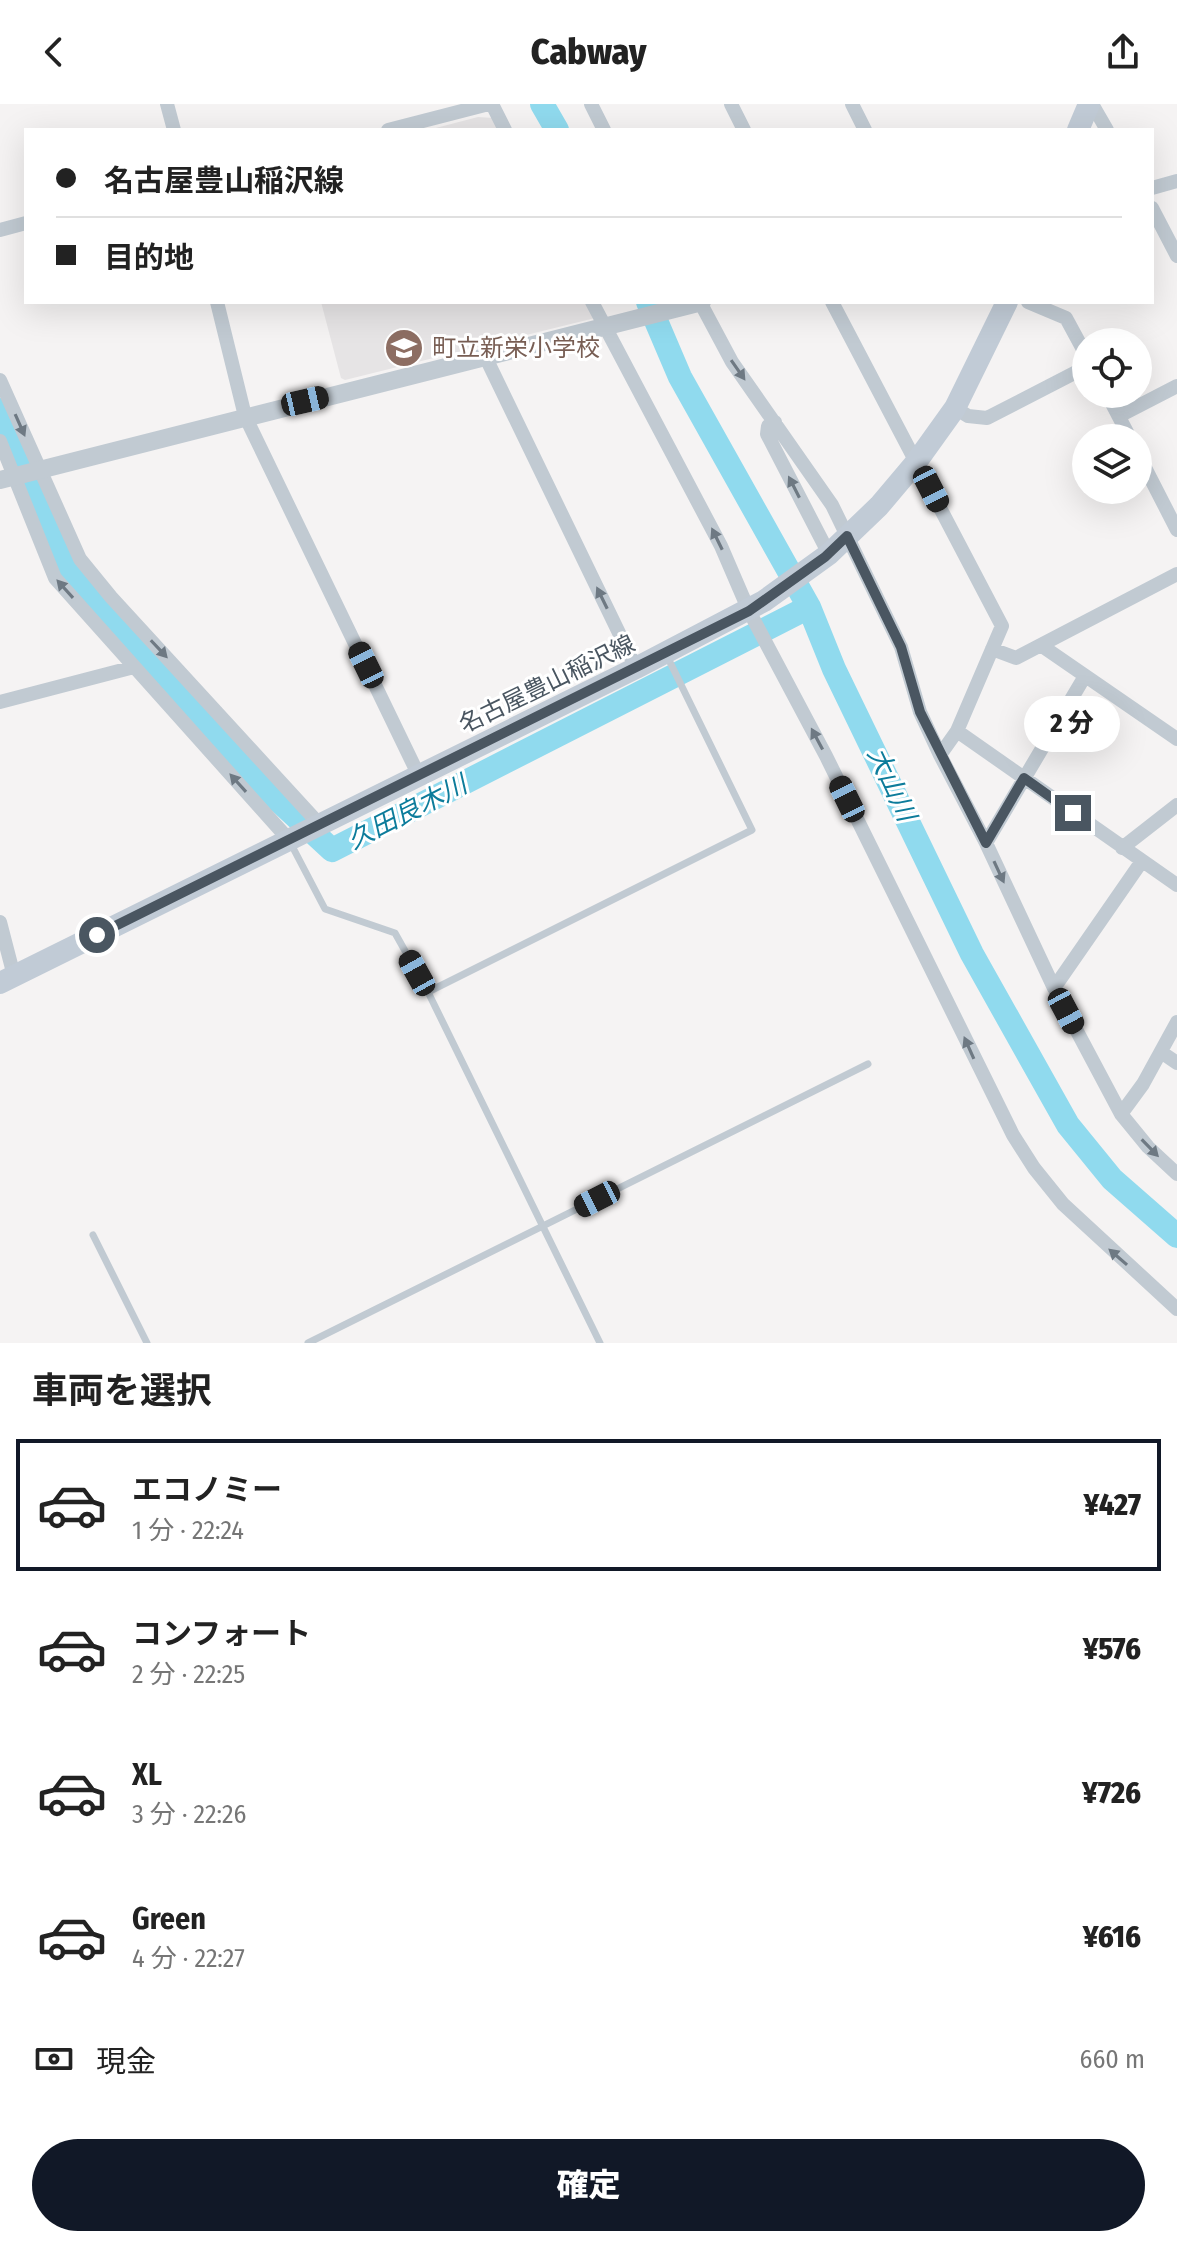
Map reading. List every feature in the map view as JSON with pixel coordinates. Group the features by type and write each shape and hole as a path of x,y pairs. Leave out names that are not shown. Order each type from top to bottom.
{"main road":[{"path":"1079,128 1090,104"},
{"name":"名古屋豊山稲沢線","path":"7,980 636,668 668,657 757,612 827,556 879,506 917,461 955,408 1006,304"}],"street":[{"path":"167,104 173,128"},
{"path":"396,128 490,104 504,128"},
{"path":"591,104 603,128"},
{"path":"731,104 743,128"},
{"path":"852,104 864,128"},
{"path":"1090,104 1106,128"},
{"path":"1154,187 1177,181"},
{"path":"1154,212 1177,256"},
{"path":"0,230 24,224"},
{"path":"217,304 245,416 419,776"},
{"path":"593,304 757,612 765,642 826,756 1013,1135 1063,1204 1177,1309"},
{"path":"9,477 695,304"},
{"path":"700,304 723,347 817,482 847,536 901,647 920,712 940,755 986,843 1054,988 1121,1114 1148,1147 1177,1174"},
{"path":"833,304 1002,626 957,731 940,755"},
{"path":"1033,304 1066,318 1072,329"},
{"path":"486,358 636,668"},
{"path":"955,408 968,416 987,418 1072,374"},
{"path":"0,380 80,559 320,826"},
{"path":"1119,416 1177,386"},
{"path":"1115,408 1123,424"},
{"path":"775,422 768,426 767,434 827,556"},
{"path":"0,441 9,477 55,578 290,841"},
{"path":"1152,481 1177,530"},
{"path":"992,649 1016,658 1177,574"},
{"path":"1042,646 1177,739"},
{"path":"0,702 134,667"},
{"path":"986,843 1085,676"},
{"path":"957,731 1177,885"},
{"path":"1122,848 1177,805"},
{"path":"1054,988 1142,861"},
{"path":"0,922 7,980"},
{"path":"1121,1114 1143,1084 1177,1022"},
{"path":"1161,1052 1177,1063"}],"lane":[{"path":"428,992 752,830 668,657"},
{"path":"290,841 325,909 395,933 428,992 600,1343"},
{"path":"308,1343 868,1064"},
{"path":"93,1235 147,1343"}],"shaded area":[{"path":"478,117 494,118 499,128 436,128"},
{"name":"町立新栄小学校","path":"322,304 588,304 595,318 345,380 341,378"}],"waterway":[{"name":"大山川","path":"542,104 556,128"},
{"name":"大山川","path":"649,304 680,377 809,607 834,669 972,954 1068,1125 1112,1179 1177,1236"},
{"name":"久田良木川","path":"0,410 69,567 82,586 279,801 332,850 809,607"}],"place":[{"name":"町立新栄小学校","path":"404,348"}],"route":[{"path":"97,935 749,611 825,557 847,536 901,647 920,712 986,843 1024,778 1073,813"}]}
